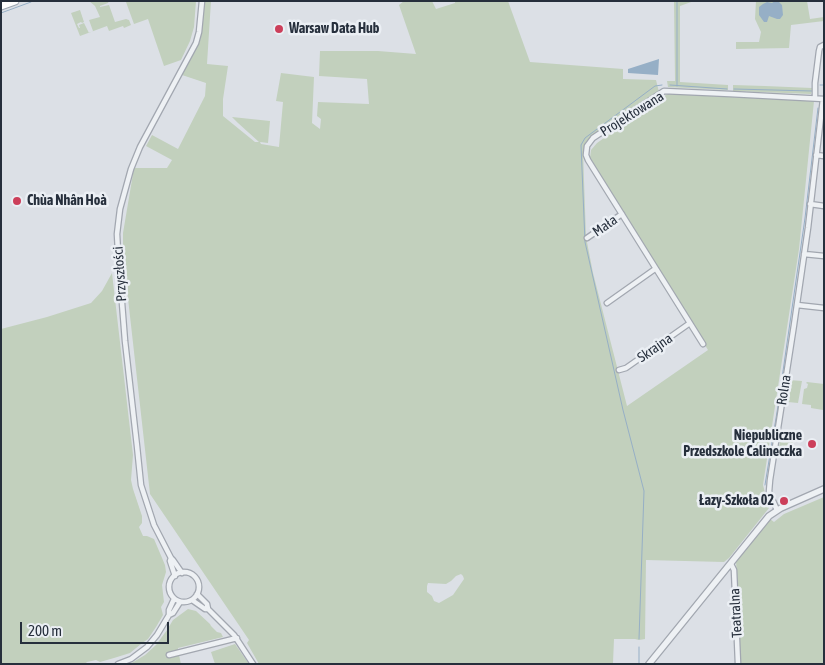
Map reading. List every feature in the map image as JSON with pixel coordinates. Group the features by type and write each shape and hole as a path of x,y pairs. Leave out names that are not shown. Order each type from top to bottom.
{"main road":[{"path":"1,6 15,1"}],"street":[{"name":"Przyszłości","path":"182,573 171,558 151,517 141,486 125,340 117,234 120,209 130,169 196,43 202,1"},
{"path":"816,98 815,83 819,49 824,44"},
{"name":"Projektowana","path":"703,344 588,160 586,155 587,146 593,138 664,91 823,99"},
{"name":"Rolna","path":"777,510 770,496 769,486 797,305 823,99"},
{"path":"816,155 824,156"},
{"path":"810,204 824,206"},
{"name":"Mała","path":"587,238 622,214"},
{"path":"804,254 824,256"},
{"path":"607,303 655,269"},
{"path":"797,305 824,308"},
{"name":"Skrajna","path":"619,370 626,368 690,323"},
{"path":"650,664 766,519 786,505 824,490"},
{"name":"Przyszłości","path":"171,558 170,561 175,576"},
{"name":"Teatralna","path":"731,564 734,570 738,664"},
{"path":"182,573 190,574 196,579 199,587 197,594 192,600 186,602 174,599 170,593 169,586 175,576 182,573"},
{"path":"197,594 208,609"},
{"path":"169,615 174,599"},
{"path":"192,600 208,609 226,627 236,638 253,664"},
{"path":"119,663 131,659 147,647 180,602"},
{"path":"170,655 236,638"}],"green space":[{"path":"89,1 109,1 100,7 109,5 115,22 126,19 129,20 131,25 109,31 107,26 92,32 89,20 100,17 95,6"},
{"path":"127,1 196,1 194,27 181,60 164,66 148,19 134,24"},
{"path":"204,1 211,1 207,64 228,66 223,99 223,116 255,142 259,142 232,117 270,121 268,143 260,142 261,144 279,147 283,102 276,101 281,73 314,77 312,123 320,129 321,119 317,116 318,102 369,104 367,79 319,76 320,51 378,51 416,54 399,5 404,1 432,1 436,9 455,3 455,1 508,1 530,62 623,69 623,79 656,80 659,92 589,139 583,152 586,237 593,273 627,406 708,350 590,158 591,150 597,143 668,94 814,101 799,249 763,485 769,508 724,562 646,560 645,639 614,639 613,663 626,664 259,664 247,643 249,640 150,494 123,254 123,233 134,168 167,168 172,160 146,146 152,135 178,149 205,96 206,83 182,75 200,41","holes":["461,574 464,579 453,595 439,603 434,601 427,592 428,583 446,584 456,576"]},
{"path":"674,1 694,1 680,6 680,82 728,85 728,90 668,87 667,81 675,81"},
{"path":"756,1 807,1 810,19 824,17 824,21 791,25 789,48 736,49 736,42 759,42 761,32 755,19"},
{"path":"80,10 84,22 77,24 80,28 79,25 84,23 89,33 80,36 71,13"},
{"path":"733,85 812,88 811,94 733,91"},
{"path":"112,273 133,455 131,480 142,516 142,523 139,527 143,536 154,539 165,565 166,572 162,585 164,602 161,607 163,615 148,639 130,653 114,658 100,662 96,660 85,664 1,664 1,329 91,303 102,291"},
{"path":"789,380 802,381 798,403 788,402 786,399"},
{"path":"807,382 824,384 823,410 811,408 811,405 802,404"},
{"path":"781,430 794,431 791,453 780,452 779,450"},
{"path":"824,497 824,664 740,664 736,560 770,519 774,522 784,514"},
{"path":"188,609 196,611 223,637 178,648 178,651 169,654 170,658 179,655 181,664 130,664 145,655 156,645 173,620"},
{"path":"235,644 249,664 215,664 211,652"}],"water":[{"path":"775,1 782,5 783,15 780,19 769,16 767,22 764,22 759,15 759,7 767,2 772,3"},
{"path":"659,59 658,75 628,73 628,69"}],"waterway":[{"path":"677,1 677,86"},
{"path":"1,13 31,2"},
{"path":"639,639 644,491 623,410 585,242 581,145 585,138 655,86 662,85"},
{"path":"670,85 727,89"},
{"path":"734,89 812,91"},
{"path":"765,485 805,218 818,108"},
{"path":"639,647 639,664"}],"place":[{"name":"Warsaw Data Hub","path":"279,29"},
{"name":"Chùa Nhân Hoà","path":"17,201"},
{"name":"Niepubliczne Przedszkole Calineczka","path":"812,444"},
{"name":"Łazy-Szkoła 02","path":"784,501"}]}
